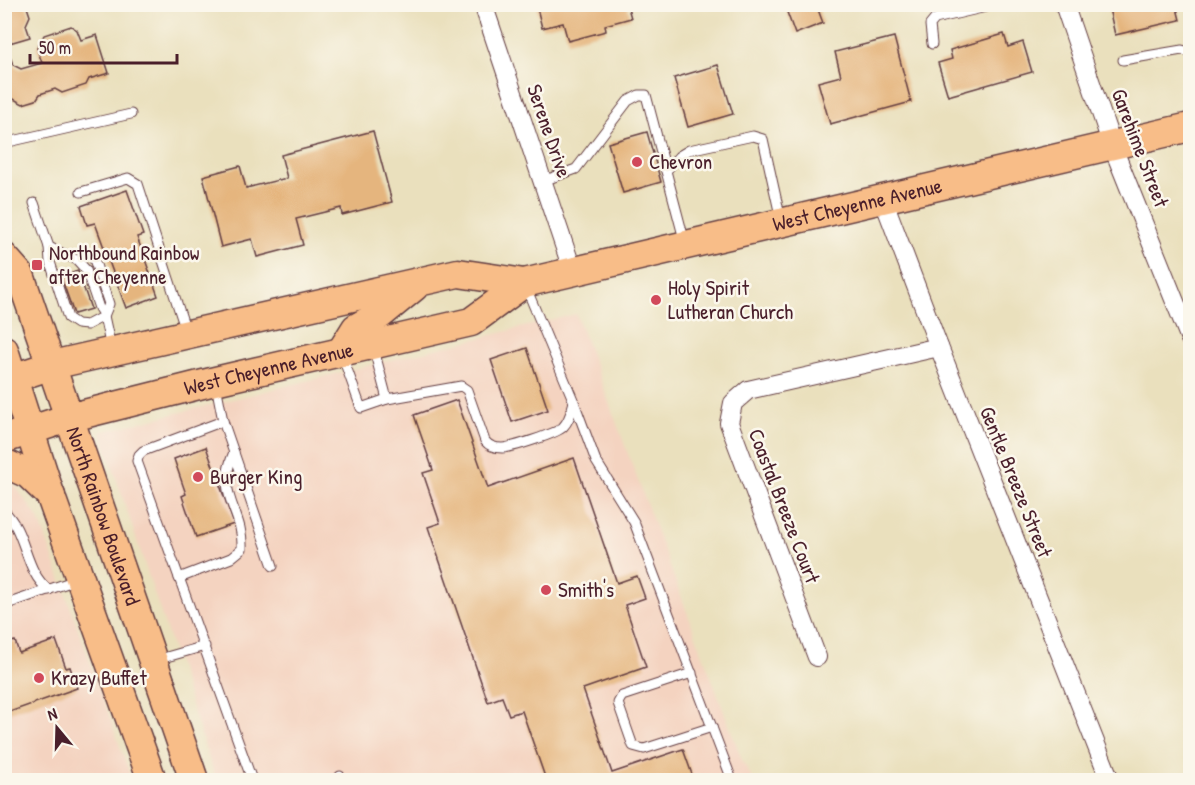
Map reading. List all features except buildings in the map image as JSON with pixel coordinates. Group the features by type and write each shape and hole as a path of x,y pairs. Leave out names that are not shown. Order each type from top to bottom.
{"main road":[{"name":"West Cheyenne Avenue","path":"9,380 52,365 458,273 524,283 1191,127"},
{"name":"North Rainbow Boulevard","path":"4,256 20,275 194,780"},
{"path":"341,352 356,328 381,314 417,283"},
{"name":"West Cheyenne Avenue","path":"17,435 68,418 215,381 471,322 524,283"},
{"name":"North Rainbow Boulevard","path":"4,350 17,435 51,497 152,780"},
{"path":"4,463 28,474 51,497"}],"street":[{"name":"Serene Drive","path":"483,4 573,272"},
{"name":"Garehime Street","path":"1064,4 1112,145 1191,339"},
{"name":"Gentle Breeze Street","path":"883,199 1110,780"},
{"name":"Coastal Breeze Court","path":"817,657 729,423 733,403 748,390 939,347"}],"lane":[{"path":"932,44 930,25 935,19 999,4"},
{"path":"1123,60 1182,50 1191,52"},
{"path":"543,181 576,169 628,101 639,94 646,95 686,245"},
{"path":"4,143 131,114"},
{"path":"666,171 679,156 689,150 753,136 763,139 782,223"},
{"path":"81,192 128,178 138,184 187,336"},
{"path":"34,203 49,247 50,262 68,318 77,324 87,325 104,316 109,304 92,253"},
{"path":"49,247 82,264 86,270 104,316 112,352"},
{"path":"524,283 596,460 634,522 732,780"},
{"path":"372,344 387,399"},
{"path":"341,352 361,408 387,399 461,386 466,390 485,441 489,446 502,448 562,429 569,419 574,402"},
{"path":"215,381 223,421 273,566"},
{"path":"223,421 142,451 137,461 252,780"},
{"path":"179,578 231,558 242,549 242,537 226,483 228,467 234,452"},
{"path":"4,511 13,519 39,582 49,590"},
{"path":"4,605 80,579"},
{"path":"153,661 205,646"},
{"path":"692,674 622,696 618,704 633,746 644,749 712,727"}],"shaded area":[{"path":"576,314 742,760 753,780 216,780 101,432"},
{"path":"4,484 14,484 39,519 132,780 5,780"}],"place":[{"name":"Chevron","path":"637,162"},
{"name":"Northbound Rainbow after Cheyenne","path":"37,265"},
{"name":"Holy Spirit Lutheran Church","path":"656,300"},
{"name":"Burger King","path":"198,477"},
{"name":"Smith's","path":"546,590"},
{"name":"Krazy Buffet","path":"39,678"}]}
